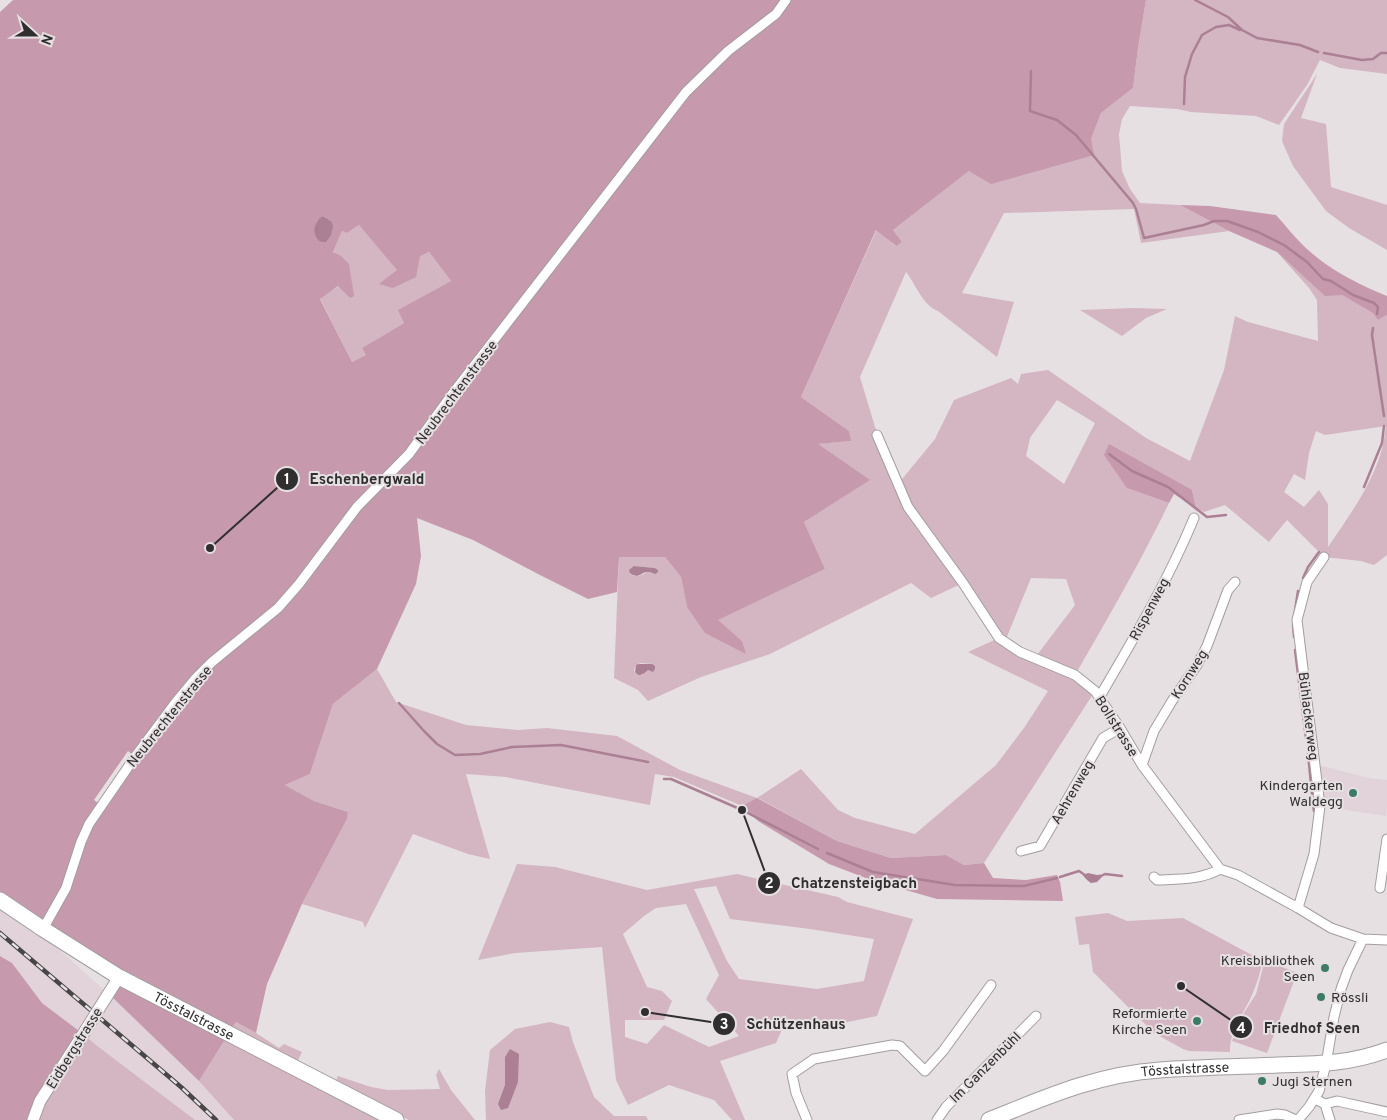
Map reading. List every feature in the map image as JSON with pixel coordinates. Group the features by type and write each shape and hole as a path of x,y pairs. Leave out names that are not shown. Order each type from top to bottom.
{"main road":[{"name":"Tösstalstrasse","path":"0,900 120,977 396,1120"},
{"name":"Tösstalstrasse","path":"989,1120 1089,1081 1129,1073 1160,1070 1326,1064 1357,1060 1387,1050"}],"street":[{"name":"Neubrechtenstrasse","path":"43,929 66,888 81,842 90,824 130,763 176,702 216,658 285,600 356,507 402,463 414,448 453,393 686,92 720,59 776,14 786,0"},
{"name":"Bollstrasse","path":"878,435 906,503 963,582 1000,638 1020,652 1075,675 1095,691 1142,765 1220,869"},
{"name":"Rispenweg","path":"1099,698 1142,625 1194,518"},
{"name":"Bühlackerweg","path":"1298,908 1314,854 1320,806 1297,620 1307,582 1324,557"},
{"name":"Kornweg","path":"1142,765 1154,731 1197,665 1204,652 1228,590 1235,582"},
{"name":"Aehrenweg","path":"1021,851 1040,846 1103,738 1120,728"},
{"path":"1380,888 1387,839"},
{"path":"1154,877 1157,880 1204,877 1220,869 1238,876 1331,928 1362,939 1387,940"},
{"path":"1239,1120 1277,1114 1297,1120 1315,1099 1322,1082 1334,1017 1345,976 1362,939"},
{"name":"Eidbergstrasse","path":"33,1120 40,1101 120,977"},
{"path":"806,1120 796,1093 792,1074 814,1059 892,1045 900,1046 925,1071 943,1051 991,985"},
{"name":"Im Ganzenbühl","path":"937,1120 946,1106 1036,1016"},
{"path":"1315,1099 1325,1104 1337,1101 1387,1112"},
{"path":"1325,1104 1330,1120"}],"shaded area":[{"path":"13,0 1146,0 1133,88 1101,113 1091,139 1094,155 991,184 969,171 893,230 902,242 896,246 876,230 801,397 849,431 851,441 818,444 870,480 804,522 825,569 718,620 742,641 746,654 705,633 687,607 681,577 665,557 619,557 617,592 588,599 473,540 417,518 421,556 416,584 377,669 333,704 310,774 285,785 314,801 348,812 347,819 302,904 267,984 256,1033 236,1022 199,1081 112,997 126,972 46,925 0,892 0,12","holes":["323,216 331,221 316,237 314,230 317,221","359,225 397,270 379,284 393,288 416,277 420,256 429,252 451,281 398,310 404,323 362,348 366,355 352,362 320,299 338,286 350,298 354,296 349,264 340,255 333,252 342,231 347,233","128,751 135,757 101,805 94,800"]},
{"path":"1146,0 1387,0 1387,74 1340,68 1320,60 1307,85 1279,125 1256,116 1130,106 1122,119 1119,134 1122,171 1130,189 1140,203 1180,205 1229,231 1141,243 1134,209 1004,213 962,293 1014,302 997,357 928,304 906,272 860,377 875,427 898,484 935,439 954,400 1011,378 1018,384 1021,374 1048,370 1146,438 1190,461 1224,370 1235,316 1248,322 1318,341 1317,300 1309,288 1277,252 1325,295 1342,295 1374,313 1378,320 1387,315 1387,555 1374,565 1361,561 1324,557 1287,520 1269,542 1225,505 1204,512 1196,508 1192,490 1127,488 1169,503 1135,569 1075,675 1095,691 984,863 964,865 946,855 891,858 837,841 758,798 742,806 674,777 655,774 650,805 506,777 466,774 490,859 468,854 413,834 365,928 363,922 302,904 347,819 348,812 314,801 285,785 310,774 333,704 377,669 396,702 466,725 518,730 547,728 617,736 680,770 757,798 801,769 838,810 855,818 915,834 996,765 1024,728 1048,691 968,652 999,638 1037,655 1075,605 1066,579 1031,578 1006,639 963,583 931,598 911,583 770,654 701,677 648,701 638,690 614,678 619,557 665,557 681,577 687,607 742,641 717,620 825,569 804,522 869,480 817,444 850,441 849,431 801,397 877,229 895,246 902,242 893,230 969,171 1091,139 1101,113 1133,88","holes":["1057,400 1095,423 1064,484 1026,456 1030,438","1386,426 1382,449 1372,475 1359,500 1328,547 1328,504 1319,490 1304,507 1284,492 1294,474 1305,480 1309,453 1316,431 1325,435","634,566 658,570 657,574 648,572 639,576 633,576","640,663 652,664 654,671 648,670 642,675 636,674 634,671 635,667"]},
{"path":"1317,74 1301,118 1326,124 1331,187 1387,205 1387,250 1349,228 1326,211 1293,166 1282,141 1284,124"},
{"path":"1180,205 1210,206 1276,215 1303,245 1325,264 1355,282 1387,296 1387,315 1378,320 1373,313 1342,295 1325,296 1277,252 1229,231"},
{"path":"323,216 331,221 333,226 331,235 326,242 321,242 317,239 314,230 317,222"},
{"path":"359,225 398,270 380,284 420,255 429,252 451,281 399,310 404,323 362,348 367,355 352,362 320,298 339,286 350,298 340,255 333,252 342,231 347,233"},
{"path":"1167,309 1146,318 1122,336 1080,310"},
{"path":"1109,444 1192,490 1196,508 1174,494 1169,503 1127,488 1104,455"},
{"path":"634,566 655,568 658,572 656,574 645,572 635,576 629,570"},
{"path":"652,664 655,666 655,669 653,672 648,670 638,675 635,672 636,665"},
{"name":"Kindergarten Waldegg","path":"1315,764 1369,778 1387,780 1386,816 1320,806"},
{"path":"757,798 837,841 891,858 946,855 964,865 984,863 993,878 1026,880 1057,875 1063,901 937,899 871,880 829,864 758,821 742,806"},
{"path":"517,864 555,867 647,890 737,874 838,897 847,902 913,919 877,1016 818,1028 784,1025 776,1043 720,1061 745,1120 732,1120 714,1100 669,1085 628,1105 616,1080 602,947 515,953 478,960","holes":["716,886 730,919 874,939 864,981 817,989 739,979 727,961 694,889","686,904 719,975 706,999 739,1036 709,1047 664,1025 647,1044 625,1037 625,1020 664,1020 672,1001 662,991 647,987 623,934 656,908"]},
{"path":"1080,871 1086,874 1105,874 1097,882 1091,883"},
{"path":"0,908 57,948 120,1004 199,1081 234,1120 195,1120 42,1003 12,963 0,956"},
{"path":"1108,913 1127,921 1183,918 1263,961 1254,991 1234,1029 1230,1052 1189,1051 1154,1033 1093,972 1089,944 1079,945 1075,917"},
{"path":"0,956 12,963 42,1003 83,1034 33,1120 0,1120"},
{"path":"1265,960 1297,973 1267,1053 1232,1041 1240,1019 1256,994"},
{"path":"236,1022 279,1048 284,1044 302,1052 295,1067 333,1087 338,1076 371,1087 388,1090 440,1089 436,1075 439,1069 451,1090 475,1120 409,1120 388,1110 382,1120 234,1120 199,1081"},
{"path":"550,1022 569,1027 594,1097 614,1116 646,1116 648,1120 486,1120 485,1091 490,1050 515,1029"},
{"path":"83,1034 96,1045 195,1120 33,1120"},
{"path":"510,1049 519,1054 518,1082 508,1108 501,1110 498,1104 505,1085 505,1057"}],"waterway":[{"path":"1195,0 1228,17 1242,30 1257,38 1300,45 1318,52"},
{"path":"1184,104 1185,77 1192,54 1202,35 1216,27 1229,25 1240,30"},
{"path":"1324,53 1362,60 1373,59 1381,53 1387,53"},
{"path":"1031,71 1030,111 1057,120 1076,135 1133,203 1144,238 1204,225 1214,221 1227,221 1258,232 1284,245 1307,262 1323,279 1331,281 1353,295 1374,303 1378,307 1377,314"},
{"path":"1373,328 1372,335 1384,416"},
{"path":"1364,487 1382,443 1384,426"},
{"path":"1109,454 1132,471 1168,487 1207,517 1226,515"},
{"path":"1303,578 1308,567 1319,552"},
{"path":"1294,617 1298,591"},
{"path":"1293,625 1294,637"},
{"path":"1295,650 1306,738"},
{"path":"399,703 437,744 455,755 480,754 512,747 561,745 648,762"},
{"path":"1308,754 1312,794"},
{"path":"664,779 671,779 742,810 818,849"},
{"path":"1313,804 1314,811"},
{"path":"827,853 873,872 955,885 1024,886 1057,878"},
{"path":"1060,877 1079,871 1082,873"},
{"path":"1103,875 1122,876"}],"railway":[{"path":"0,933 181,1087 216,1120"}],"place":[{"name":"Eschenbergwald","path":"210,548"},
{"name":"Kindergarten Waldegg","path":"1353,793"},
{"name":"Chatzensteigbach","path":"742,810"},
{"name":"Kreisbibliothek Seen","path":"1325,968"},
{"name":"Friedhof Seen","path":"1181,986"},
{"name":"Rössli","path":"1321,997"},
{"name":"Schützenhaus","path":"645,1012"},
{"name":"Reformierte Kirche Seen","path":"1197,1021"},
{"name":"Jugi Sternen","path":"1262,1081"}]}
